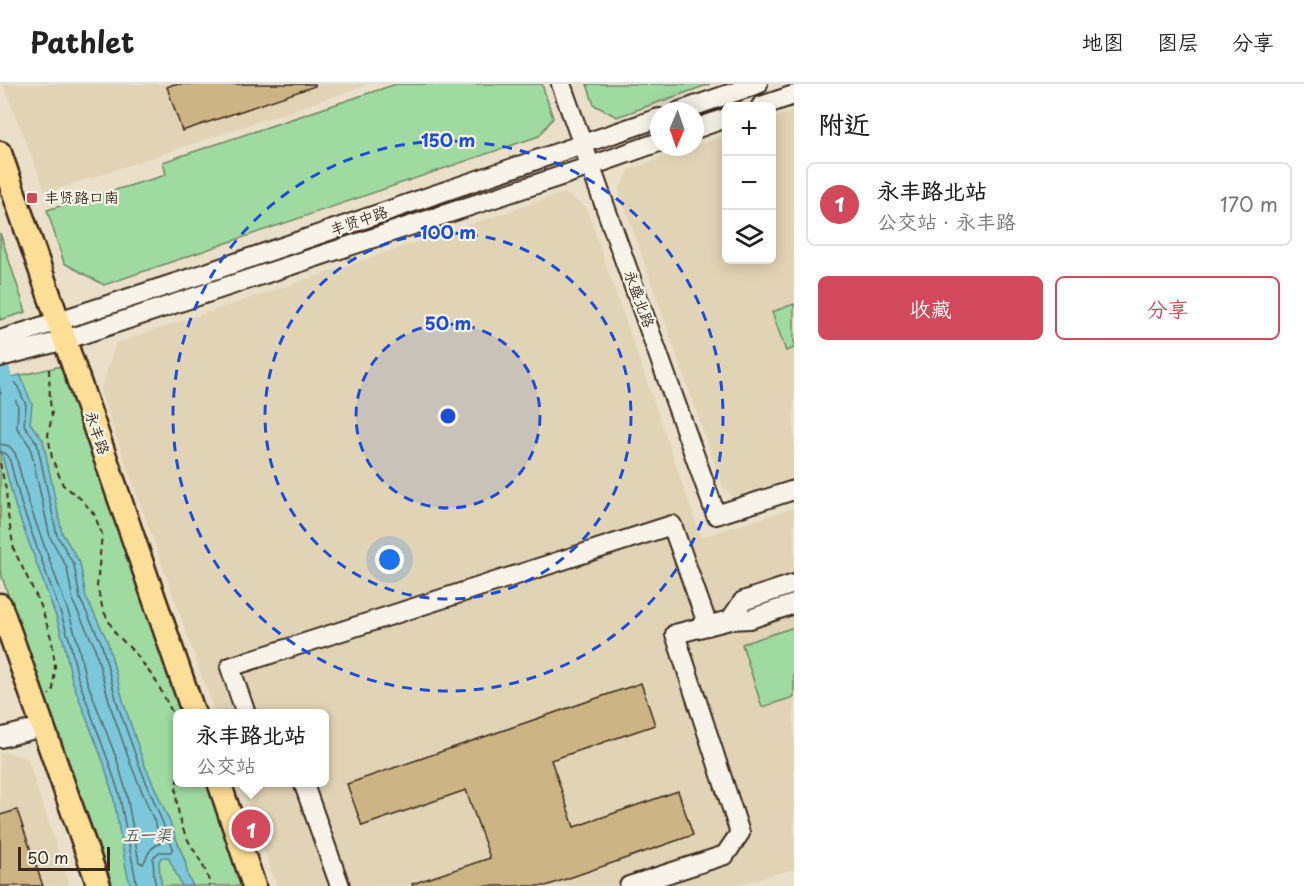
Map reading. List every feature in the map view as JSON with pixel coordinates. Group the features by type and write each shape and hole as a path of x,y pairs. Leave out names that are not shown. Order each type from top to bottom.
{"main road":[{"name":"永丰路","path":"0,153 192,709"},
{"path":"0,605 99,886"},
{"path":"220,787 254,886"}],"street":[{"name":"永盛北路","path":"561,84 716,515 794,490"},
{"path":"704,103 758,84"},
{"path":"774,102 794,95"},
{"path":"704,126 722,119"},
{"name":"丰贤中路","path":"61,331 203,274 650,121"},
{"name":"丰贤中路","path":"61,331 591,166 650,145"},
{"path":"7,347 61,331"},
{"path":"244,709 230,667 672,525 708,626"},
{"path":"730,620 743,601 794,584"},
{"path":"629,886 725,855 740,832 675,634 730,620 750,619 794,604"},
{"path":"0,738 42,727"},
{"path":"304,787 340,886"}],"path":[{"path":"49,369 52,416 48,435 52,458 63,485 81,499 94,514 102,534 97,586 103,610 115,633 136,654 156,681 173,716"},
{"path":"0,463 14,550 41,606 51,640 55,666 53,690 46,698"},
{"path":"176,787 178,806 185,833 209,879 210,886"}],"shaded area":[{"path":"3,84 370,84 46,193"},
{"path":"794,111 794,304 772,312 787,351 794,348 794,478 734,497 723,488 619,190 630,169 667,156 704,156 704,143 722,136 722,264 776,264 776,118"},
{"path":"564,193 586,207 701,537 794,508 794,869 732,886 277,886 241,787 329,787 329,709 214,709 100,391 116,343"},
{"path":"7,752 27,758 70,886 0,886 0,754"}],"green space":[{"path":"396,84 542,84 553,118 539,136 104,285 64,263 47,210 166,175 163,162"},
{"path":"587,84 710,84 659,102 650,102 650,105 617,117 594,105"},
{"path":"0,233 26,312 0,320"},
{"path":"794,304 794,348 786,351 772,312"},
{"path":"61,366 75,395 183,709 173,709 173,787 208,787 243,886 113,886 0,571 0,380"},
{"path":"794,627 794,697 762,707 742,644"}],"water":[{"name":"五一渠","path":"20,375 32,404 30,423 43,440 62,533 80,563 86,597 107,640 124,704 143,761 169,820 193,886 182,886 168,857 162,857 159,861 162,886 131,886 113,795 104,764 72,680 57,619 15,505 0,448 0,380"}],"building":[{"path":"174,84 315,84 315,86 182,131 167,87"},
{"path":"641,683 655,725 551,760 574,827 678,791 693,835 546,886 413,886 412,884 490,858 466,790 362,826 347,784"},
{"path":"17,810 43,886 0,886 0,815"}],"waterway":[{"name":"五一渠","path":"0,359 10,396"}],"place":[{"name":"丰贤路口南","path":"32,198"},
{"name":"永丰路北站","path":"251,829"}]}
